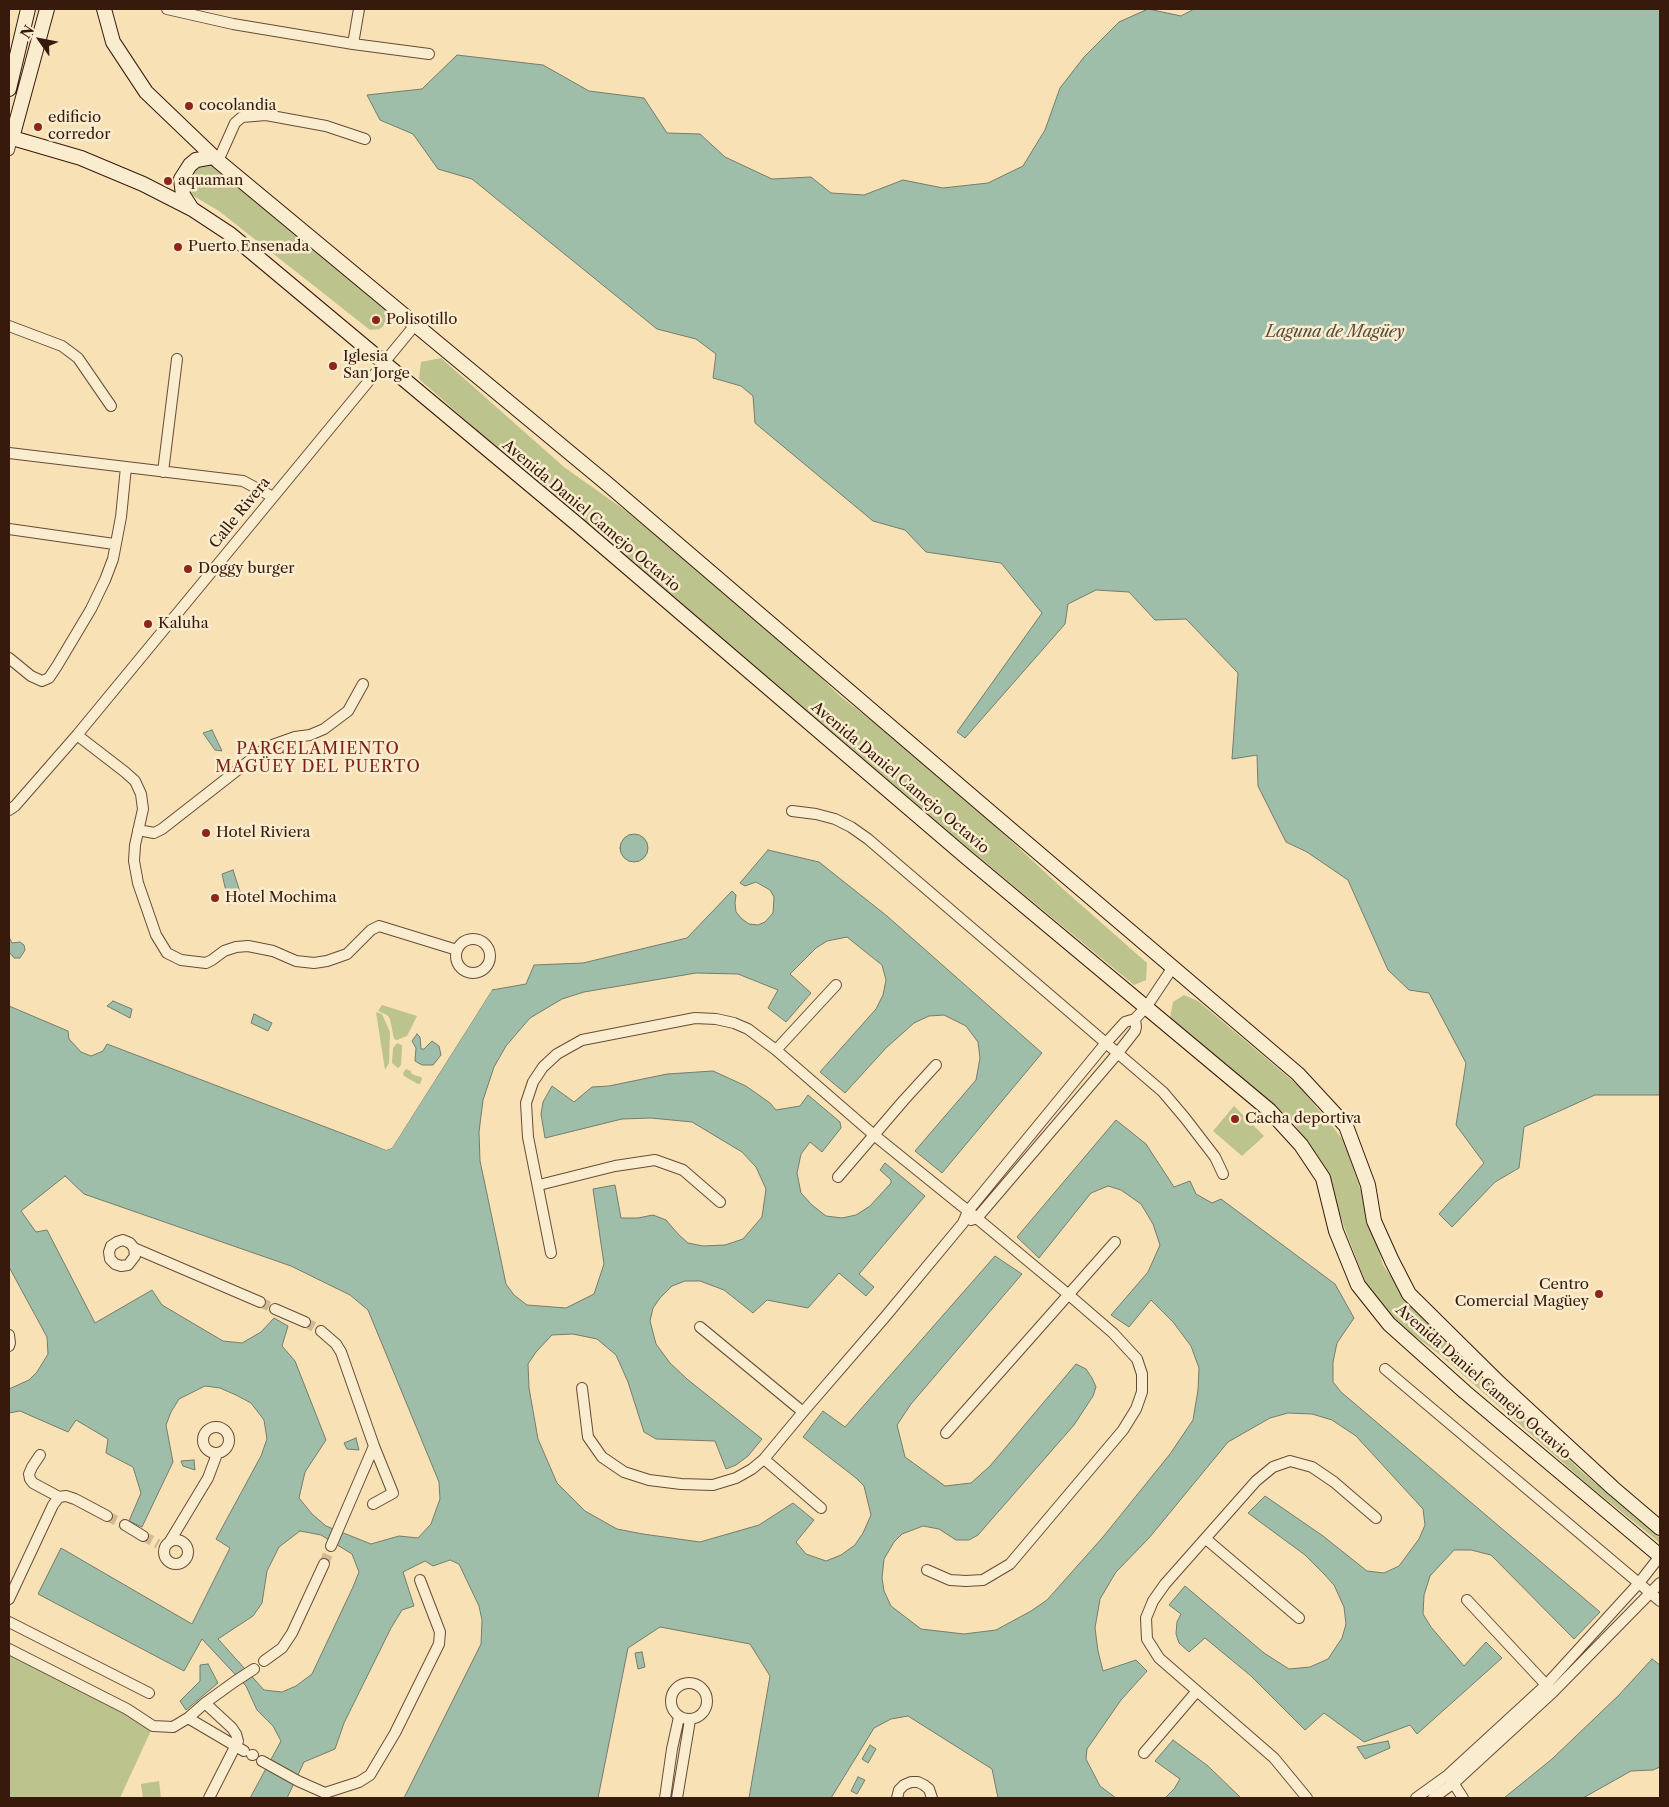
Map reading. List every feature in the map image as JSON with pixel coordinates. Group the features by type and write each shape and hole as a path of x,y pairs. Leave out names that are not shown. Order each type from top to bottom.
{"main road":[{"path":"9,89 28,9"},
{"path":"10,142 46,9"},
{"name":"Avenida Daniel Camejo Octavio","path":"104,9 113,42 146,92 215,159 604,482 1298,1074 1346,1126 1368,1185 1374,1221 1409,1294 1499,1383 1613,1488 1660,1528"},
{"name":"Avenida Daniel Camejo Octavio","path":"10,142 81,158 143,184 192,209 230,234 577,524 966,857 1147,1006 1269,1110 1301,1144 1323,1178 1336,1232 1358,1285 1389,1324 1465,1392 1660,1556"},
{"path":"192,209 183,195 181,179 190,165 196,160 215,159"}],"street":[{"path":"167,9 233,24 353,44 429,54"},
{"path":"353,44 359,9"},
{"path":"215,159 235,123 242,116 266,115 326,126 365,139"},
{"name":"Calle Rivera","path":"9,810 15,806 77,735 415,325"},
{"path":"9,326 62,346 78,358 111,406"},
{"path":"163,472 177,359"},
{"path":"9,453 244,481 273,497"},
{"path":"9,658 37,679 46,681 49,678 91,609 113,559 114,544 121,517 126,467"},
{"path":"9,529 114,544"},
{"path":"138,830 154,833 162,829 267,747 295,737 310,735 324,729 348,711 363,684"},
{"path":"77,735 135,781 141,794 143,809 134,861 138,883 158,940 166,953 181,960 206,963 236,947 248,946 273,951 296,961 314,963 347,954 366,934 379,926 457,950"},
{"path":"792,811 816,814 834,819 851,827 868,839 1163,1092 1215,1157 1223,1174"},
{"path":"582,1388 588,1437 602,1457 624,1472 649,1480 713,1485 736,1478 752,1469 764,1459 885,1317 963,1223 968,1210 1105,1044 1125,1022 1135,1019 1147,1006 1173,967"},
{"path":"776,1050 836,985"},
{"path":"551,1253 528,1136 526,1103 533,1082 543,1067 557,1054 582,1040 695,1018 716,1019 734,1023 748,1029 776,1050 874,1135 968,1210 1069,1295 1128,1347 1137,1359 1142,1374 1142,1392 1136,1409 1123,1430 1010,1564 983,1580 950,1580 927,1570"},
{"path":"963,1223 977,1218 1117,1054 1135,1031 1135,1019"},
{"path":"838,1176 936,1065"},
{"path":"539,1186 615,1166 655,1160 683,1170 720,1202"},
{"path":"946,1433 1115,1242"},
{"path":"134,1248 260,1302"},
{"path":"276,1309 305,1322"},
{"path":"700,1327 803,1412"},
{"path":"321,1331 336,1344 341,1352 374,1446 393,1493 373,1504"},
{"path":"9,1335 9,1346"},
{"path":"1385,1369 1660,1601"},
{"path":"332,1545 374,1446"},
{"path":"40,1454 29,1474 33,1484 59,1497 66,1496 75,1499 107,1516"},
{"path":"164,1545 208,1478 217,1454"},
{"path":"764,1459 821,1508"},
{"path":"1307,1798 1274,1758 1228,1716 1159,1658 1147,1640 1146,1618 1153,1601 1165,1584 1256,1481 1272,1468 1290,1461 1312,1467 1334,1482 1376,1518"},
{"path":"9,1599 53,1505 59,1497"},
{"path":"125,1526 143,1536"},
{"path":"1206,1539 1299,1618"},
{"path":"1550,1689 1660,1556"},
{"path":"264,1661 282,1648 292,1633 324,1564"},
{"path":"264,1762 325,1796 359,1782 370,1775 395,1733 439,1644 440,1632 420,1580"},
{"path":"1433,1798 1660,1583"},
{"path":"1467,1600 1550,1689"},
{"path":"9,1622 149,1693"},
{"path":"9,1649 127,1709 153,1726 173,1728 252,1670"},
{"path":"696,1684 705,1692 707,1704 701,1714 690,1720 679,1717 672,1708 671,1696 678,1686 696,1684"},
{"path":"1144,1753 1197,1691"},
{"path":"205,1703 236,1734 238,1741 246,1752"},
{"path":"665,1798 679,1717"},
{"path":"188,1718 246,1752"},
{"path":"677,1798 690,1720"},
{"path":"209,1798 246,1752"},
{"path":"1416,1798 1451,1779"},
{"path":"1451,1779 1463,1798"},
{"path":"897,1798 899,1790 904,1785 910,1782 918,1782 929,1790 932,1798"}],"green space":[{"path":"205,163 213,165 386,310 387,319 384,325 380,329 370,330 219,211 192,195 186,186 189,170"},
{"path":"441,358 564,467 626,511 772,631 840,696 907,748 966,799 1147,963 1146,980 1134,985 937,825 538,484 419,379 421,362"},
{"path":"1184,995 1198,1001 1300,1087 1344,1141 1383,1265 1415,1311 1581,1471 1660,1538 1660,1543 1587,1484 1438,1353 1399,1325 1368,1289 1325,1169 1293,1122 1170,1018 1173,1002"},
{"path":"382,1005 417,1016 407,1036 397,1040 394,1039 390,1019 387,1015 378,1011"},
{"path":"376,1012 382,1014 390,1032 389,1063 385,1070"},
{"path":"397,1043 402,1045 401,1065 398,1068 392,1063 393,1048"},
{"path":"406,1069 414,1075 421,1077 420,1084 404,1076 403,1073"},
{"name":"Cacha deportiva","path":"1234,1106 1264,1136 1242,1156 1213,1131"},
{"path":"9,1649 153,1726 120,1798 9,1798"},
{"path":"159,1781 161,1798 143,1798 141,1784"}],"water":[{"name":"Laguna de Magüey","path":"1148,9 1181,16 1194,9 1660,9 1660,1095 1595,1095 1524,1127 1519,1168 1495,1182 1452,1227 1439,1214 1484,1163 1456,1125 1466,1063 1429,993 1409,990 1388,970 1348,880 1307,852 1286,842 1258,786 1257,755 1232,759 1238,673 1186,619 1155,620 1129,592 1096,590 1068,604 1065,624 965,738 957,732 1042,613 1001,563 926,552 905,530 873,521 755,423 753,396 741,386 713,378 716,354 696,339 657,329 472,179 438,169 413,134 380,120 367,95 422,89 457,55 543,65 589,91 644,98 667,133 700,134 725,157 772,179 811,177 831,193 864,195 903,180 943,188 988,183 1023,166 1045,130 1060,88 1084,57 1119,22"},
{"path":"212,730 222,751 215,750 203,733"},
{"path":"634,834 644,838 648,848 644,858 634,862 624,858 620,848 624,838"},
{"path":"768,850 819,862 887,916 1042,1053 942,1173 915,1151 976,1080 980,1058 978,1042 966,1026 944,1015 929,1016 914,1023 886,1048 845,1093 820,1072 876,1009 883,995 886,980 882,965 847,937 827,941 816,948 790,974 811,993 786,1022 768,1008 778,990 738,974 696,973 584,992 562,999 530,1018 506,1046 494,1067 483,1100 479,1132 480,1161 506,1284 514,1295 527,1305 566,1308 594,1294 604,1264 593,1189 615,1185 621,1218 638,1218 653,1215 666,1220 688,1243 703,1246 725,1245 743,1239 762,1217 766,1189 756,1167 742,1152 692,1122 651,1118 622,1119 545,1138 541,1114 543,1102 552,1086 574,1102 592,1087 609,1086 667,1074 713,1071 746,1086 770,1103 776,1110 800,1106 808,1095 840,1122 841,1128 822,1152 810,1142 801,1154 797,1173 801,1193 812,1205 826,1216 842,1218 856,1215 870,1206 891,1183 891,1180 880,1170 885,1163 925,1196 859,1274 874,1287 866,1296 839,1273 808,1308 767,1300 753,1313 724,1290 700,1281 685,1281 672,1286 660,1298 653,1308 650,1321 656,1344 670,1363 687,1379 762,1439 748,1456 736,1465 726,1469 715,1441 656,1439 644,1432 628,1382 616,1355 597,1339 573,1334 552,1335 528,1364 529,1388 538,1439 557,1483 585,1511 617,1529 700,1542 759,1525 793,1503 814,1520 796,1542 806,1554 826,1561 841,1555 855,1545 871,1515 864,1486 803,1437 823,1411 845,1427 995,1256 1022,1274 911,1404 897,1425 905,1457 945,1486 971,1483 990,1466 1076,1364 1086,1369 1092,1378 1096,1387 1093,1396 1074,1425 978,1535 969,1540 956,1540 939,1529 923,1526 902,1534 894,1542 884,1559 882,1578 884,1591 891,1606 921,1629 964,1634 996,1630 1047,1600 1103,1537 1170,1454 1193,1420 1198,1390 1199,1368 1191,1346 1173,1322 1151,1300 1129,1327 1111,1315 1148,1272 1160,1245 1153,1224 1141,1204 1121,1190 1108,1186 1091,1193 1039,1258 1017,1237 1116,1120 1146,1144 1174,1187 1190,1181 1196,1194 1212,1203 1221,1199 1335,1284 1354,1318 1337,1343 1333,1362 1333,1382 1341,1392 1600,1612 1574,1639 1491,1555 1471,1550 1454,1550 1430,1576 1424,1595 1423,1614 1431,1627 1464,1666 1486,1642 1502,1658 1417,1734 1410,1725 1364,1742 1324,1713 1305,1730 1251,1676 1205,1638 1189,1652 1179,1643 1176,1634 1177,1622 1181,1614 1169,1605 1185,1586 1264,1653 1289,1669 1310,1667 1328,1659 1342,1638 1346,1624 1344,1607 1334,1585 1305,1555 1248,1513 1265,1496 1323,1536 1367,1571 1384,1573 1399,1566 1419,1539 1425,1525 1423,1509 1356,1436 1332,1420 1312,1414 1288,1413 1270,1418 1228,1442 1149,1538 1116,1572 1100,1599 1095,1628 1103,1671 1136,1660 1147,1671 1121,1700 1087,1749 1086,1759 1100,1786 1116,1798 998,1798 992,1769 908,1716 891,1719 874,1728 831,1798 749,1798 770,1676 750,1644 660,1627 628,1648 598,1798 404,1798 481,1644 482,1620 479,1606 459,1564 450,1560 433,1566 425,1561 403,1572 414,1606 402,1610 391,1628 344,1723 335,1749 304,1762 287,1798 250,1798 281,1741 273,1726 257,1710 246,1686 202,1639 184,1671 38,1594 61,1548 192,1624 230,1548 216,1539 261,1456 267,1439 264,1420 251,1403 236,1395 220,1388 205,1386 179,1399 166,1425 173,1462 142,1527 129,1521 141,1493 133,1467 106,1453 108,1439 76,1420 68,1432 20,1411 9,1413 9,1389 29,1380 37,1372 48,1354 47,1337 9,1267 9,1006 68,1031 69,1039 81,1052 91,1056 103,1051 107,1044 386,1150 392,1148 492,990 526,984 534,965 583,963 687,938 732,891 736,895 736,912 742,919 749,924 758,925 765,922 773,913 774,897 770,890 756,882 745,886 740,883","holes":["65,1176 84,1194 291,1266 350,1295 368,1310 439,1482 440,1499 431,1524 418,1538 399,1536 371,1544 326,1526 312,1514 299,1498 305,1472 326,1440 295,1361 282,1346 288,1326 274,1318 261,1332 242,1343 223,1341 162,1305 152,1290 95,1323 47,1230 36,1232 21,1211","300,1531 321,1535 352,1554 359,1572 312,1674 296,1686 282,1692 264,1690 218,1639 253,1616 262,1603 267,1571 279,1547"]},
{"path":"233,870 243,901 229,904 222,874"},
{"path":"9,937 12,943 20,942 24,945 25,950 20,958 14,958 9,952"},
{"path":"113,1001 132,1009 130,1018 107,1006"},
{"path":"254,1014 272,1023 268,1031 251,1023"},
{"path":"417,1034 420,1037 421,1049 424,1049 432,1041 439,1046 441,1055 433,1065 422,1065 415,1061 416,1048 412,1041"},
{"path":"356,1438 359,1450 347,1449 344,1443"},
{"path":"194,1460 195,1470 183,1466 181,1461"},
{"path":"642,1652 645,1667 638,1669 635,1653"},
{"path":"1652,1659 1660,1665 1660,1767 1653,1770 1631,1771 1583,1798 1504,1798 1552,1759 1619,1695"},
{"path":"208,1664 218,1683 186,1710 180,1701 200,1681 200,1665"},
{"path":"1173,1740 1208,1766 1241,1798 1165,1798 1180,1779 1155,1761"},
{"path":"1388,1741 1390,1748 1365,1759 1357,1747"},
{"path":"870,1745 876,1749 868,1763 862,1759"},
{"path":"858,1777 865,1780 857,1794 851,1791"}],"pier":[{"path":"491,988 492,990 392,1148 386,1150 357,1138 357,1136 386,1147 390,1146"}],"tunnel":[{"path":"260,1302 275,1309"},
{"path":"305,1322 321,1331"},
{"path":"107,1516 125,1525"},
{"path":"143,1536 158,1544"},
{"path":"324,1564 331,1546"}],"place":[{"name":"cocolandia","path":"189,106"},
{"name":"edificio corredor","path":"38,127"},
{"name":"aquaman","path":"168,181"},
{"name":"Puerto Ensenada","path":"178,247"},
{"name":"Polisotillo","path":"376,320"},
{"name":"Iglesia San Jorge","path":"333,366"},
{"name":"Doggy burger","path":"188,569"},
{"name":"Kaluha","path":"148,624"},
{"name":"Hotel Riviera","path":"206,833"},
{"name":"Hotel Mochima","path":"215,898"},
{"name":"Cacha deportiva","path":"1235,1119"},
{"name":"Centro Comercial Magüey","path":"1599,1294"}],"district":[{"name":"PARCELAMIENTO MAGÜEY DEL PUERTO","path":"318,758"}]}
